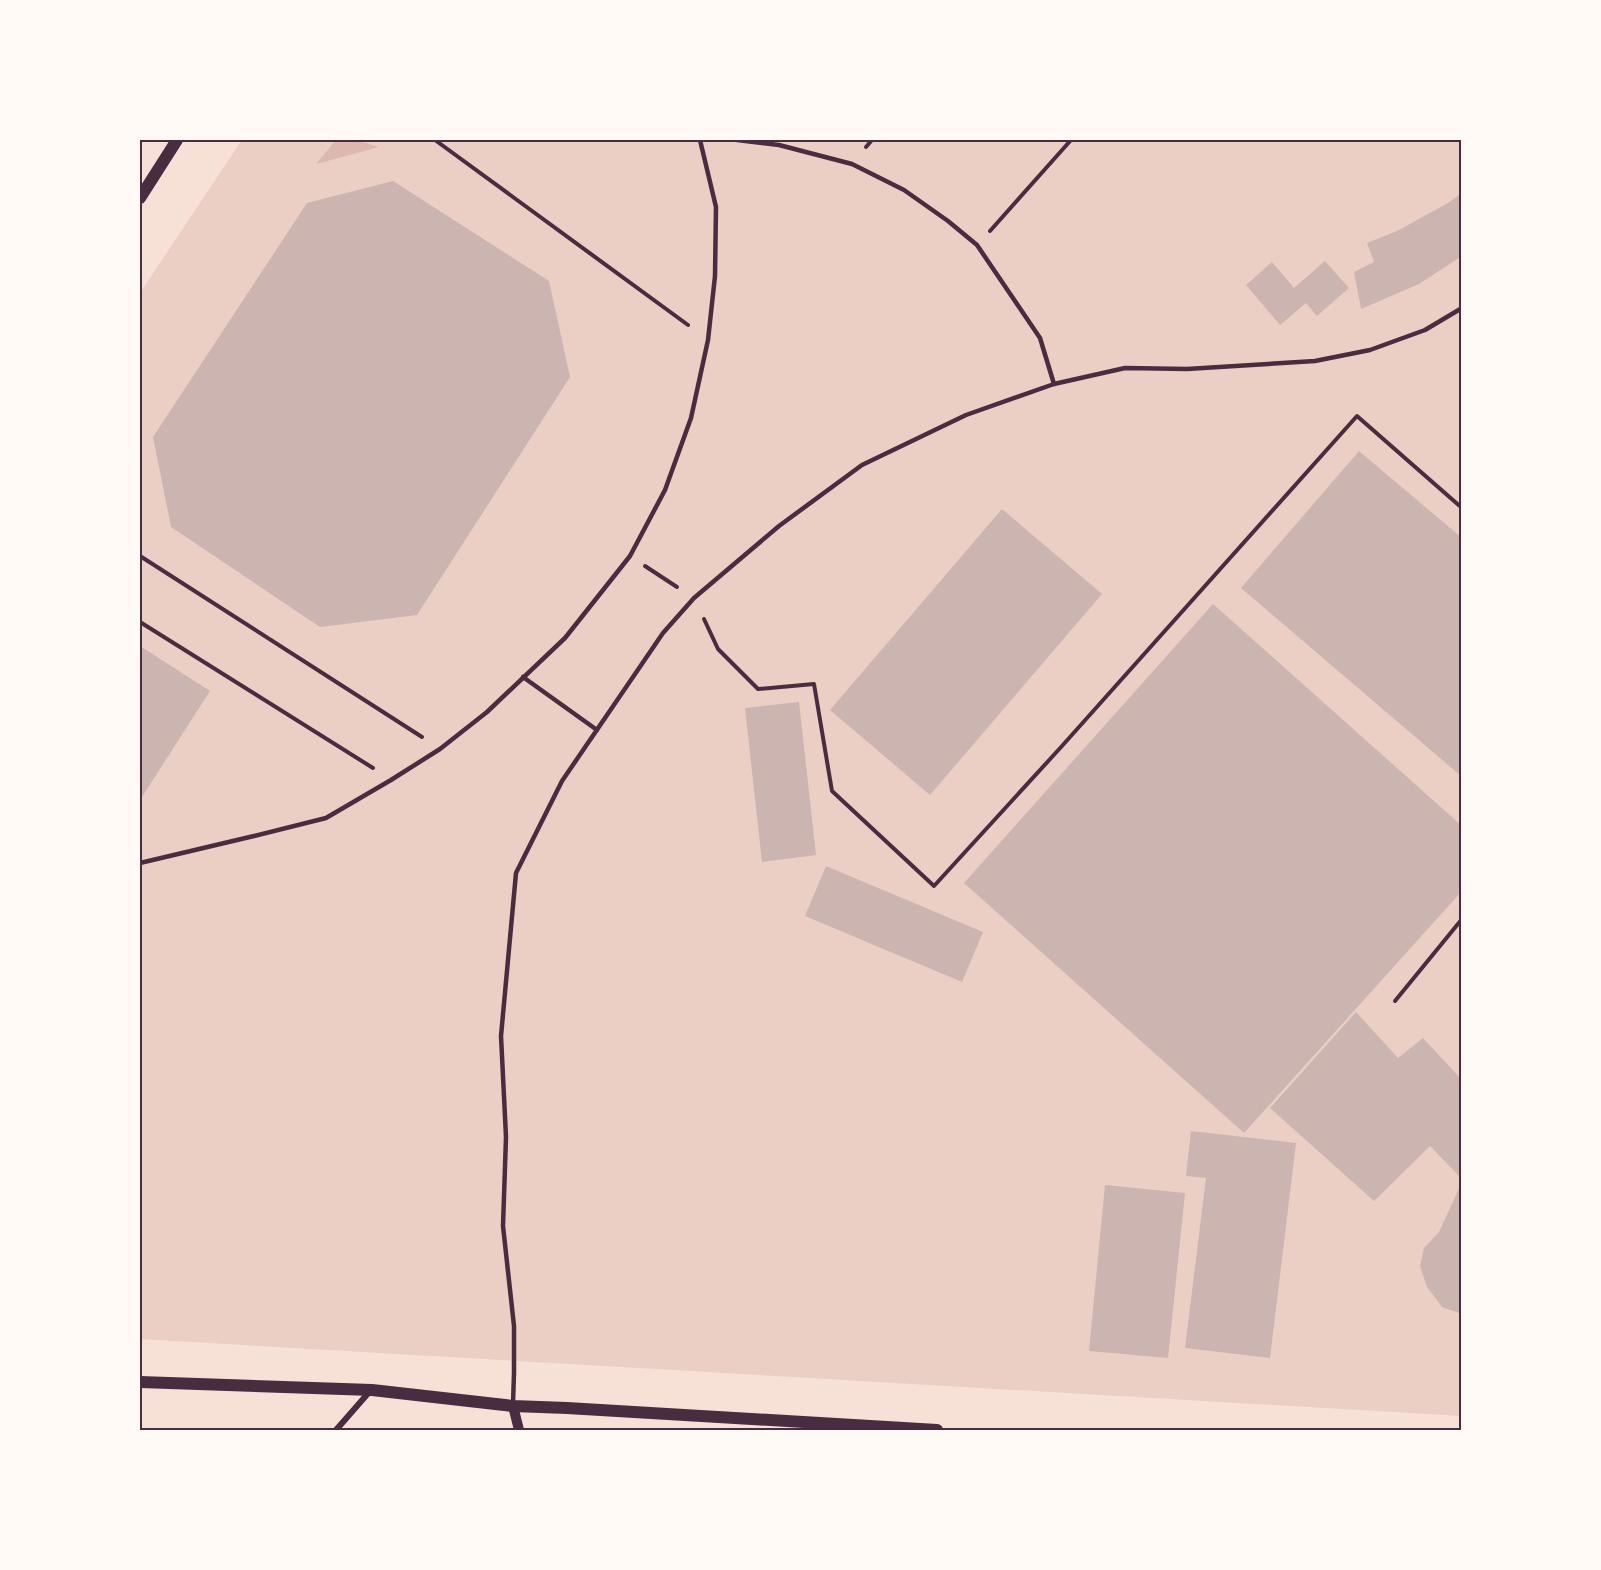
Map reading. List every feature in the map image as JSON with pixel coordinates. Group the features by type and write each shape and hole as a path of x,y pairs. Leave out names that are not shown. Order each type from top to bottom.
{"main road":[{"path":"140,198 177,140"},
{"path":"140,1382 372,1390 513,1406 937,1431"}],"street":[{"path":"336,1431 372,1390"},
{"path":"513,1406 519,1431"}],"lane":[{"path":"140,862 326,818 391,780 440,749 488,711 565,638 630,556 665,490 691,418 708,340 715,276 716,207 700,140"},
{"path":"737,140 779,145 852,164 904,190 948,221 977,245 1040,338 1054,384"},
{"path":"513,1406 514,1326 503,1226 506,1137 501,1036 516,873 562,781 663,633 694,598 779,526 862,465 966,414 1054,384 1125,369 1187,369 1315,361 1370,350 1425,330 1461,308"},
{"path":"523,677 597,730"}],"path":[{"path":"435,140 708,340"},
{"path":"977,245 1071,140"},
{"path":"630,556 694,598 718,649 758,689 814,684 832,791 934,886 1062,747 1357,416 1461,508"},
{"path":"140,556 440,749"},
{"path":"140,622 391,780"},
{"path":"1395,1001 1461,919"}],"shaded area":[{"path":"242,140 1461,140 1461,1416 140,1339 140,293"},
{"path":"336,140 355,140 379,147 316,164"}],"building":[{"path":"393,181 549,281 570,377 417,615 320,627 171,527 153,437 307,203"},
{"path":"1462,193 1462,256 1419,284 1361,309 1354,272 1374,262 1367,243 1397,231"},
{"path":"1325,261 1349,288 1317,316 1306,303 1280,325 1246,285 1272,262 1294,288"},
{"path":"1359,451 1462,538 1461,776 1241,588"},
{"path":"1002,509 1102,594 930,795 830,710"},
{"path":"1213,604 1462,826 1462,891 1244,1133 964,883"},
{"path":"140,646 210,691 140,800"},
{"path":"799,702 816,855 762,862 745,708"},
{"path":"826,866 983,932 962,982 805,916"},
{"path":"1356,1012 1398,1058 1423,1038 1462,1080 1462,1179 1430,1146 1374,1201 1270,1108"},
{"path":"1191,1131 1296,1143 1270,1358 1185,1348 1206,1178 1186,1176"},
{"path":"1462,1182 1462,1314 1442,1307 1427,1287 1420,1266 1424,1248 1439,1232"},
{"path":"1105,1185 1185,1193 1168,1358 1089,1351"}]}
